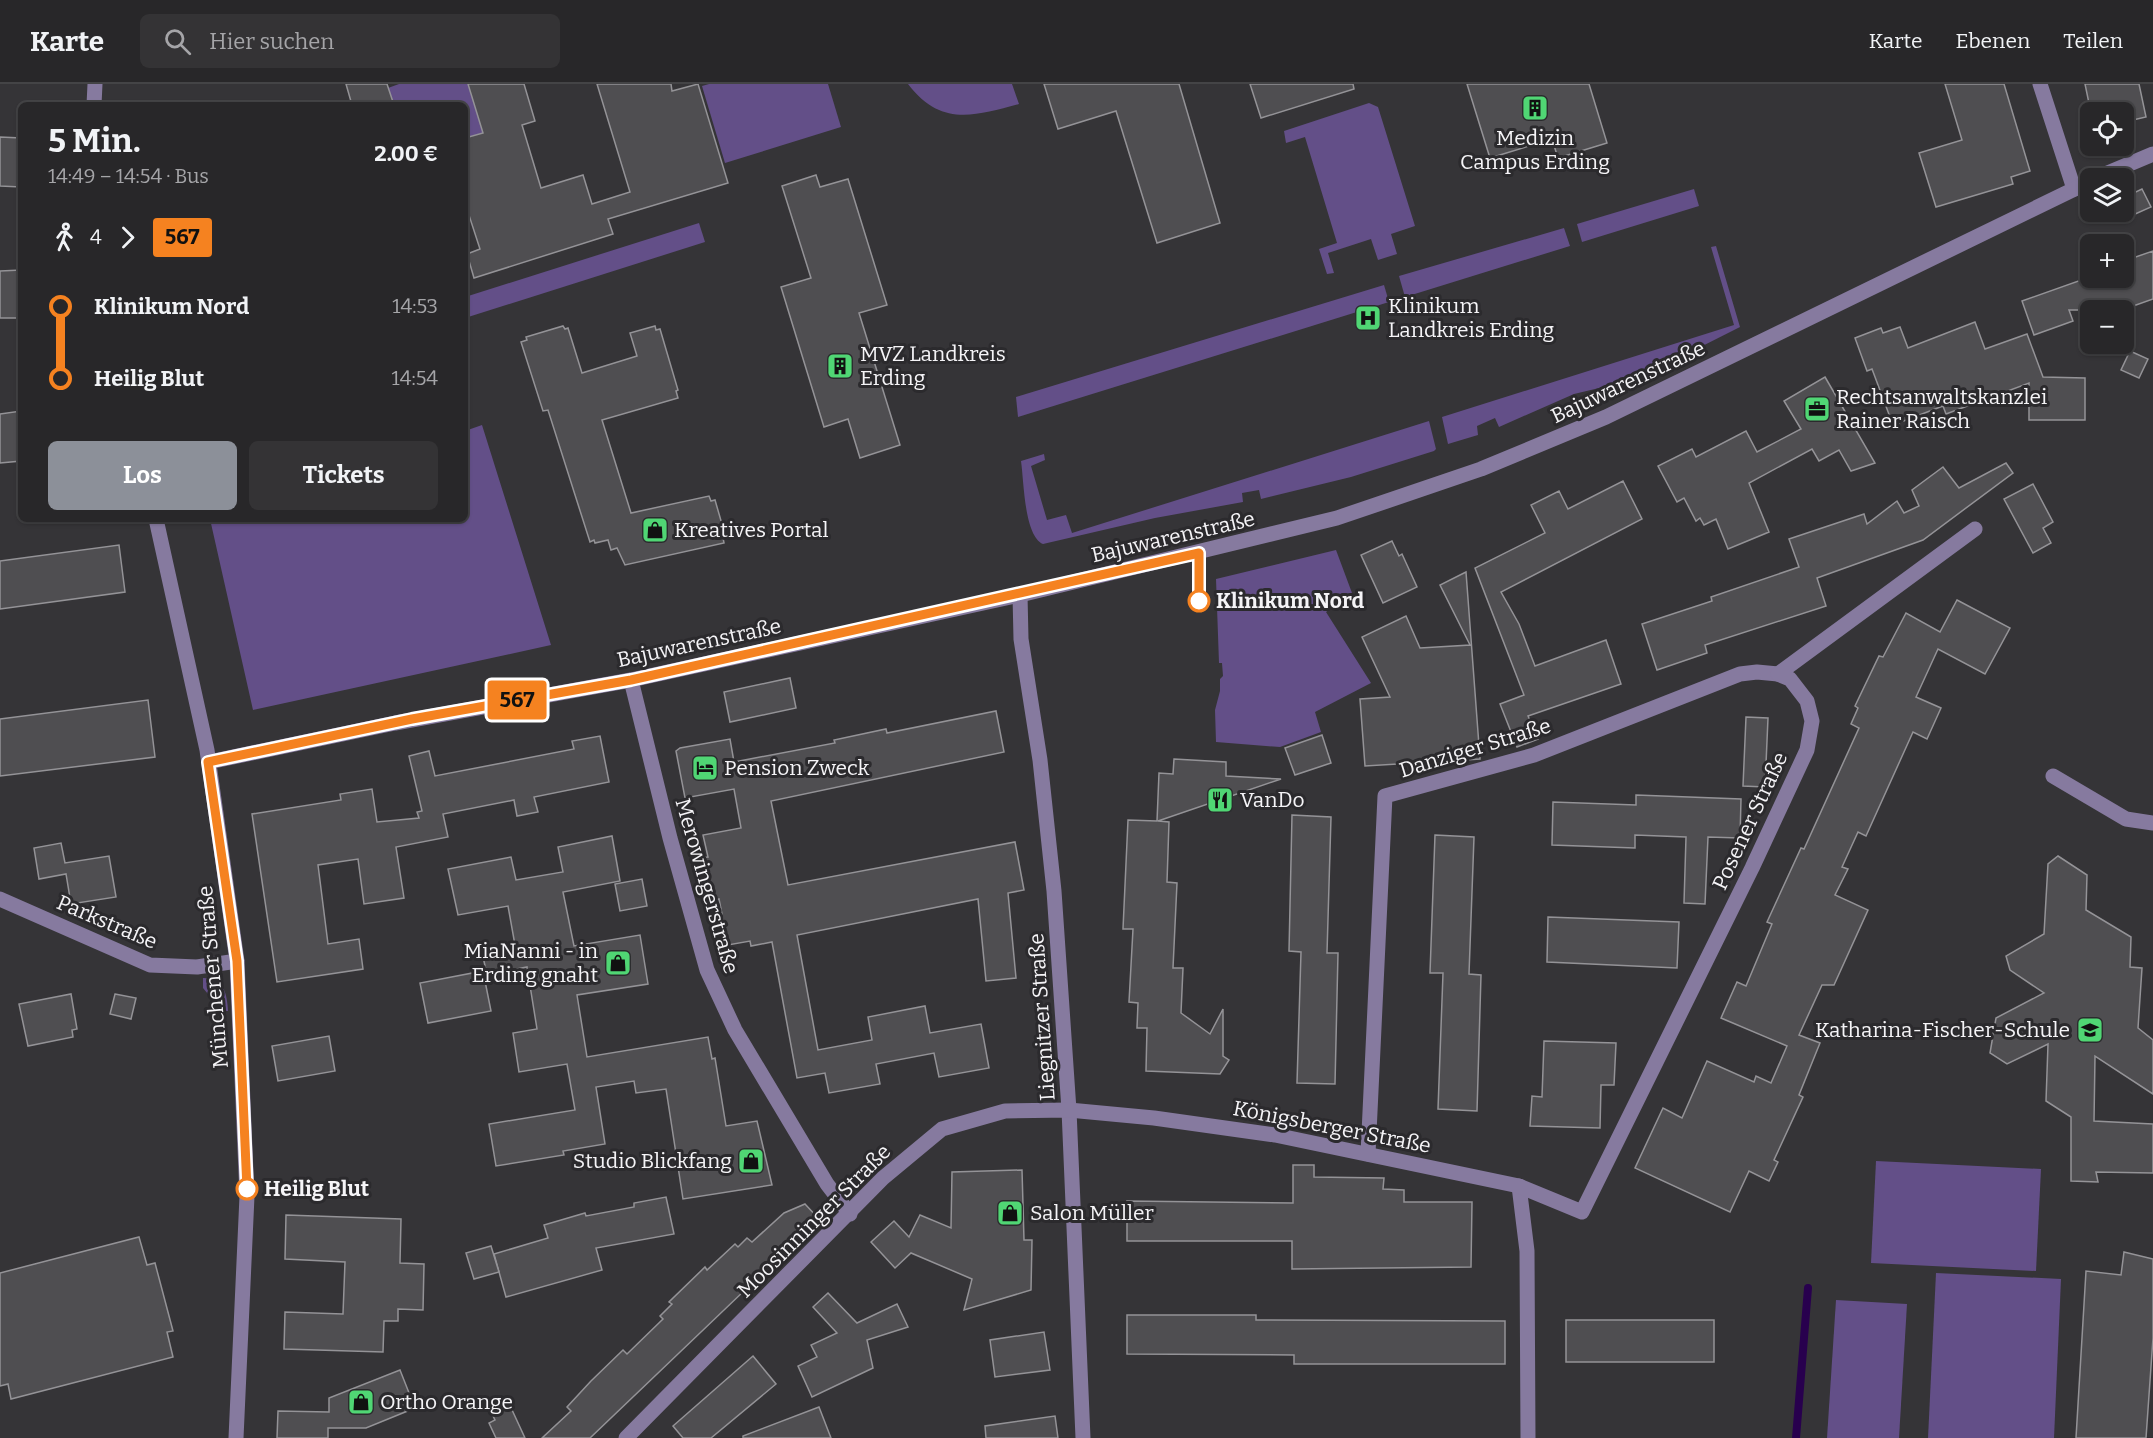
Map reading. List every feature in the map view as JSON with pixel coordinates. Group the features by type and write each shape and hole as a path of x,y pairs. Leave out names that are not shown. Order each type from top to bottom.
{"street":[{"path":"94,102 95,84"},
{"path":"2040,84 2074,189"},
{"path":"2120,168 2153,154"},
{"name":"Bajuwarenstraße","path":"208,762 436,715 631,680 1020,595 1306,527 1481,469 1631,405 2080,186"},
{"name":"Münchener Straße","path":"157,522 181,626 208,762 237,961 247,1196 236,1438"},
{"path":"1778,674 1975,529"},
{"name":"Liegnitzer Straße","path":"1020,595 1021,639 1040,760 1054,891 1069,1110 1083,1438"},
{"name":"Danziger Straße","path":"1368,1154 1385,796 1534,755 1740,674 1756,672 1778,674"},
{"name":"Posener Straße","path":"1582,1212 1752,868 1807,750 1812,721 1807,701 1790,679 1778,674"},
{"name":"Merowingerstraße","path":"631,680 670,838 707,970 735,1030 827,1184 850,1214"},
{"path":"2053,776 2126,819 2153,823"},
{"name":"Parkstraße","path":"0,899 150,965 197,968 237,961"},
{"name":"Königsberger Straße","path":"1069,1110 1154,1118 1275,1135 1519,1186 1582,1212"},
{"name":"Moosinninger Straße","path":"626,1438 850,1214 883,1178 942,1129 1005,1111 1069,1110"},
{"path":"1519,1186 1527,1251 1528,1438"}],"shaded area":[{"path":"399,84 468,84 483,133 468,137 468,102 393,102 388,88"},
{"path":"709,84 828,84 841,127 725,163 702,86"},
{"path":"908,84 1012,84 1019,104 987,112 959,115 933,107 920,98"},
{"path":"1369,103 1378,107 1415,226 1391,234 1397,254 1378,260 1371,239 1328,253 1334,273 1327,274 1319,249 1337,243 1305,137 1286,143 1284,131"},
{"path":"1694,189 1699,206 1582,242 1577,224"},
{"path":"699,223 705,242 468,317 468,296"},
{"path":"1564,228 1570,246 1405,297 1399,276"},
{"path":"1716,246 1740,327 1637,379 1574,394 1499,427 1495,418 1477,426 1478,435 1448,444 1442,417 1734,325 1711,247"},
{"path":"1384,285 1389,302 1018,417 1016,397"},
{"path":"1429,421 1436,449 1434,451 1351,477 1261,499 1259,490 1242,493 1243,502 1155,518 1043,544 1037,539 1028,519 1021,461 1044,454 1045,460 1031,466 1047,520 1066,515 1072,533"},
{"path":"482,425 551,645 253,710 211,522 468,522 468,430"},
{"path":"1336,550 1352,593 1326,612 1371,683 1315,712 1321,732 1280,747 1216,742 1215,710 1220,691 1220,679 1223,676 1222,663 1219,663 1216,579"},
{"path":"203,978 220,984 227,999 228,1011 222,1011 203,988"},
{"path":"1876,1161 2041,1169 2036,1271 1871,1263"},
{"path":"1936,1273 2061,1279 2054,1438 1928,1438"},
{"path":"1836,1300 1907,1304 1899,1438 1827,1438"}],"building":[{"path":"346,84 387,84 393,102 351,102"},
{"path":"468,84 524,84 535,121 522,125 541,188 583,175 592,204 630,192 597,84 671,84 672,91 698,84 728,183 608,219 613,234 474,278 468,254 480,249 468,212 468,137 483,133"},
{"path":"1044,84 1179,84 1220,223 1157,243 1116,111 1058,129"},
{"path":"1250,84 1353,84 1354,89 1261,118"},
{"name":"Medizin Campus Erding","path":"1467,84 1589,84 1607,143 1558,158 1552,139 1490,158"},
{"path":"1945,84 2004,84 2030,171 2011,177 2013,184 1936,207 1919,153 1962,140"},
{"path":"2085,84 2139,84 2146,117 2134,120 2134,102 2089,102"},
{"path":"0,137 18,138 18,187 0,186"},
{"name":"MVZ Landkreis Erding","path":"816,175 820,187 848,179 887,305 859,313 900,445 860,458 848,419 824,427 781,287 811,278 782,186"},
{"path":"2142,189 2151,207 2134,215 2134,193"},
{"path":"2153,251 2153,299 2134,306 2134,300 2080,300 2080,310 2069,310 2073,321 2034,335 2022,301 2080,281 2080,288 2134,288 2134,258"},
{"path":"18,270 18,318 0,318 0,271"},
{"path":"1975,322 1985,349 2027,334 2043,377 2085,378 2085,420 2029,420 2029,383 1946,414 1943,406 1893,425 1872,369 1867,371 1855,338 1881,328 1883,333 1900,327 1908,348"},
{"path":"563,326 565,329 568,328 582,373 637,356 630,333 655,326 656,330 660,329 678,390 676,391 678,398 602,420 631,513 709,496 711,501 715,500 726,538 723,538 724,543 625,565 617,548 611,550 608,540 590,542 548,410 543,411 521,342 527,340 526,337"},
{"path":"2134,353 2148,359 2139,378 2121,370 2129,354"},
{"path":"1825,377 1875,463 1851,471 1839,450 1819,461 1812,449 1749,483 1769,532 1728,549 1716,519 1704,525 1700,518 1696,521 1684,498 1677,502 1658,466 1692,449 1696,457 1746,431 1757,452 1801,429 1784,401"},
{"path":"18,411 18,461 0,463 0,414"},
{"path":"2006,463 2013,473 1923,540 1817,578 1826,606 1705,645 1707,653 1657,670 1642,624 1712,601 1711,597 1799,567 1789,539 1864,514 1867,524 1897,501 1904,513 1919,506 1912,490 1943,467 1959,488"},
{"path":"1623,481 1642,519 1501,592 1519,624 1535,666 1606,640 1621,684 1528,716 1538,739 1517,747 1500,704 1524,695 1475,568 1545,533 1531,505 1559,491 1568,509"},
{"path":"2033,484 2053,522 2043,528 2051,543 2033,553 2004,499"},
{"path":"1392,541 1399,556 1402,554 1417,587 1383,603 1361,555"},
{"path":"119,545 125,592 0,609 0,561"},
{"path":"1466,572 1480,759 1365,766 1360,699 1390,697 1362,637 1406,616 1420,648 1470,645 1440,585"},
{"path":"1957,600 2010,628 1985,674 1938,649 1916,697 1941,708 1927,739 1913,732 1866,836 1858,832 1842,867 1848,869 1835,895 1868,910 1834,985 1822,985 1799,1035 1820,1043 1799,1095 1803,1097 1774,1160 1778,1162 1769,1181 1749,1171 1730,1212 1635,1168 1663,1108 1682,1118 1707,1061 1754,1082 1756,1076 1771,1083 1787,1046 1721,1018 1737,982 1746,986 1772,924 1767,922 1801,848 1804,849 1859,728 1851,724 1858,708 1855,706 1879,656 1883,657 1906,613 1940,632"},
{"path":"790,678 796,708 730,722 724,692"},
{"path":"148,700 155,757 0,776 0,719"},
{"path":"996,711 1004,752 771,801 788,885 1015,842 1024,890 1008,893 1016,978 986,981 978,899 797,935 818,1050 872,1040 868,1017 925,1006 930,1033 981,1024 989,1068 939,1077 934,1053 876,1064 880,1084 829,1093 825,1073 797,1078 772,942 751,946 750,941 728,945 719,899 706,902 698,858 708,857 703,835 741,828 734,789 685,798 676,751 680,748 730,739 734,762 835,743 834,740 886,729 887,733"},
{"path":"1746,717 1768,718 1765,787 1743,786"},
{"path":"1322,735 1331,763 1295,775 1285,748"},
{"path":"600,736 609,782 534,797 538,812 517,816 514,800 443,814 448,837 396,847 404,898 364,904 358,859 318,865 328,944 359,939 363,969 277,982 252,814 341,800 340,794 372,789 377,822 419,818 417,812 422,811 409,756 429,751 435,776 574,749 572,741"},
{"path":"1174,759 1226,762 1226,776 1281,779 1158,821 1169,822 1167,882 1177,883 1173,968 1183,968 1181,1013 1210,1034 1223,1009 1223,1056 1229,1060 1220,1074 1146,1071 1147,1028 1137,1028 1138,1003 1129,1002 1133,929 1123,929 1128,820 1157,821 1159,773 1173,774"},
{"path":"1636,795 1741,799 1740,838 1708,837 1705,904 1684,903 1686,837 1635,835 1635,848 1552,845 1553,802 1636,805"},
{"path":"1292,815 1331,817 1327,953 1338,953 1335,1084 1297,1083 1301,952 1289,951"},
{"path":"1435,835 1474,837 1469,974 1481,975 1477,1111 1438,1109 1443,973 1430,973"},
{"path":"612,836 620,881 563,892 574,946 640,935 648,984 577,995 587,1057 708,1037 712,1059 715,1058 726,1126 757,1121 772,1185 683,1199 666,1089 636,1093 634,1081 596,1087 605,1144 563,1151 564,1155 496,1166 489,1124 575,1110 567,1064 519,1072 513,1033 537,1029 527,967 487,975 482,952 515,945 508,906 458,915 448,869 511,857 516,880 563,872 558,847"},
{"path":"61,843 65,863 109,856 116,897 71,904 66,874 39,879 34,848"},
{"path":"2058,856 2087,875 2086,910 2131,937 2130,967 2142,968 2138,1028 2153,1040 2153,1094 2095,1056 2094,1121 2153,1124 2153,1173 2096,1172 2098,1182 2071,1181 2071,1117 2046,1101 2048,1044 2007,1064 1990,1053 1996,1018 2044,993 2010,970 2006,956 2044,934 2048,864"},
{"path":"642,879 647,906 620,911 615,884"},
{"path":"1548,917 1679,922 1677,968 1547,962"},
{"path":"483,971 491,1011 428,1023 420,983"},
{"path":"71,994 77,1029 72,1030 73,1037 28,1046 19,1004"},
{"path":"115,994 136,998 131,1019 110,1014"},
{"path":"329,1036 335,1071 278,1081 272,1046"},
{"path":"1544,1041 1616,1043 1614,1085 1601,1085 1600,1128 1530,1126 1532,1096 1542,1097"},
{"path":"1293,1165 1314,1165 1314,1177 1384,1178 1383,1189 1404,1190 1404,1202 1472,1202 1471,1267 1292,1269 1292,1241 1127,1241 1127,1201 1293,1203"},
{"path":"1022,1170 1024,1240 1032,1240 1031,1290 964,1310 972,1279 911,1253 895,1268 871,1242 894,1221 909,1237 920,1215 951,1228 952,1172"},
{"path":"666,1197 674,1234 596,1248 602,1270 506,1297 494,1254 548,1238 544,1225 585,1213 586,1216 634,1207 634,1203"},
{"path":"805,1204 818,1218 743,1287 745,1290 590,1438 542,1438 571,1411 567,1407 591,1381 623,1350 627,1354 663,1319 660,1316 672,1304 669,1302 705,1267 707,1270 735,1244 738,1247 747,1238 752,1242 784,1213"},
{"path":"286,1215 401,1219 400,1263 424,1264 423,1310 398,1309 398,1321 384,1321 383,1352 284,1349 285,1312 343,1314 345,1262 285,1259"},
{"path":"139,1237 147,1265 155,1263 173,1331 167,1332 173,1357 11,1399 8,1384 0,1386 0,1273"},
{"path":"491,1246 499,1272 474,1279 466,1253"},
{"path":"2124,1252 2153,1259 2153,1338 2146,1438 2076,1438 2086,1271 2121,1275"},
{"path":"828,1293 857,1323 897,1304 908,1327 867,1340 873,1368 812,1397 798,1366 817,1357 811,1345 837,1333 813,1307"},
{"path":"1127,1315 1256,1315 1256,1320 1505,1321 1505,1364 1294,1364 1294,1355 1127,1354"},
{"path":"1566,1320 1714,1320 1714,1362 1566,1362"},
{"path":"1044,1332 1050,1370 995,1377 990,1340"},
{"path":"753,1356 776,1384 711,1438 683,1438 673,1426"},
{"path":"400,1370 415,1408 366,1428 328,1428 328,1438 277,1438 278,1411 329,1412 329,1398"},
{"path":"506,1397 525,1438 496,1438 489,1423 495,1420 488,1406"},
{"path":"819,1407 831,1438 743,1438 743,1436"},
{"path":"1055,1416 1058,1438 986,1438 985,1426"}],"waterway":[{"path":"1796,1438 1808,1288"}],"bus line":[{"name":"567","path":"247,1189 237,961 208,762 412,719 631,680 1020,595 1199,553 1199,601"}],"place":[{"name":"Medizin Campus Erding","path":"1535,108"},
{"name":"Klinikum Landkreis Erding","path":"1368,318"},
{"name":"MVZ Landkreis Erding","path":"840,366"},
{"name":"Rechtsanwaltskanzlei Rainer Raisch","path":"1817,409"},
{"name":"Kreatives Portal","path":"655,530"},
{"name":"Klinikum Nord","path":"1199,601"},
{"name":"Pension Zweck","path":"705,768"},
{"name":"VanDo","path":"1220,800"},
{"name":"MiaNanni - in Erding gnaht","path":"618,963"},
{"name":"Katharina-Fischer-Schule","path":"2090,1030"},
{"name":"Studio Blickfang","path":"751,1161"},
{"name":"Heilig Blut","path":"247,1189"},
{"name":"Salon Müller","path":"1010,1213"},
{"name":"Ortho Orange","path":"361,1402"}]}
